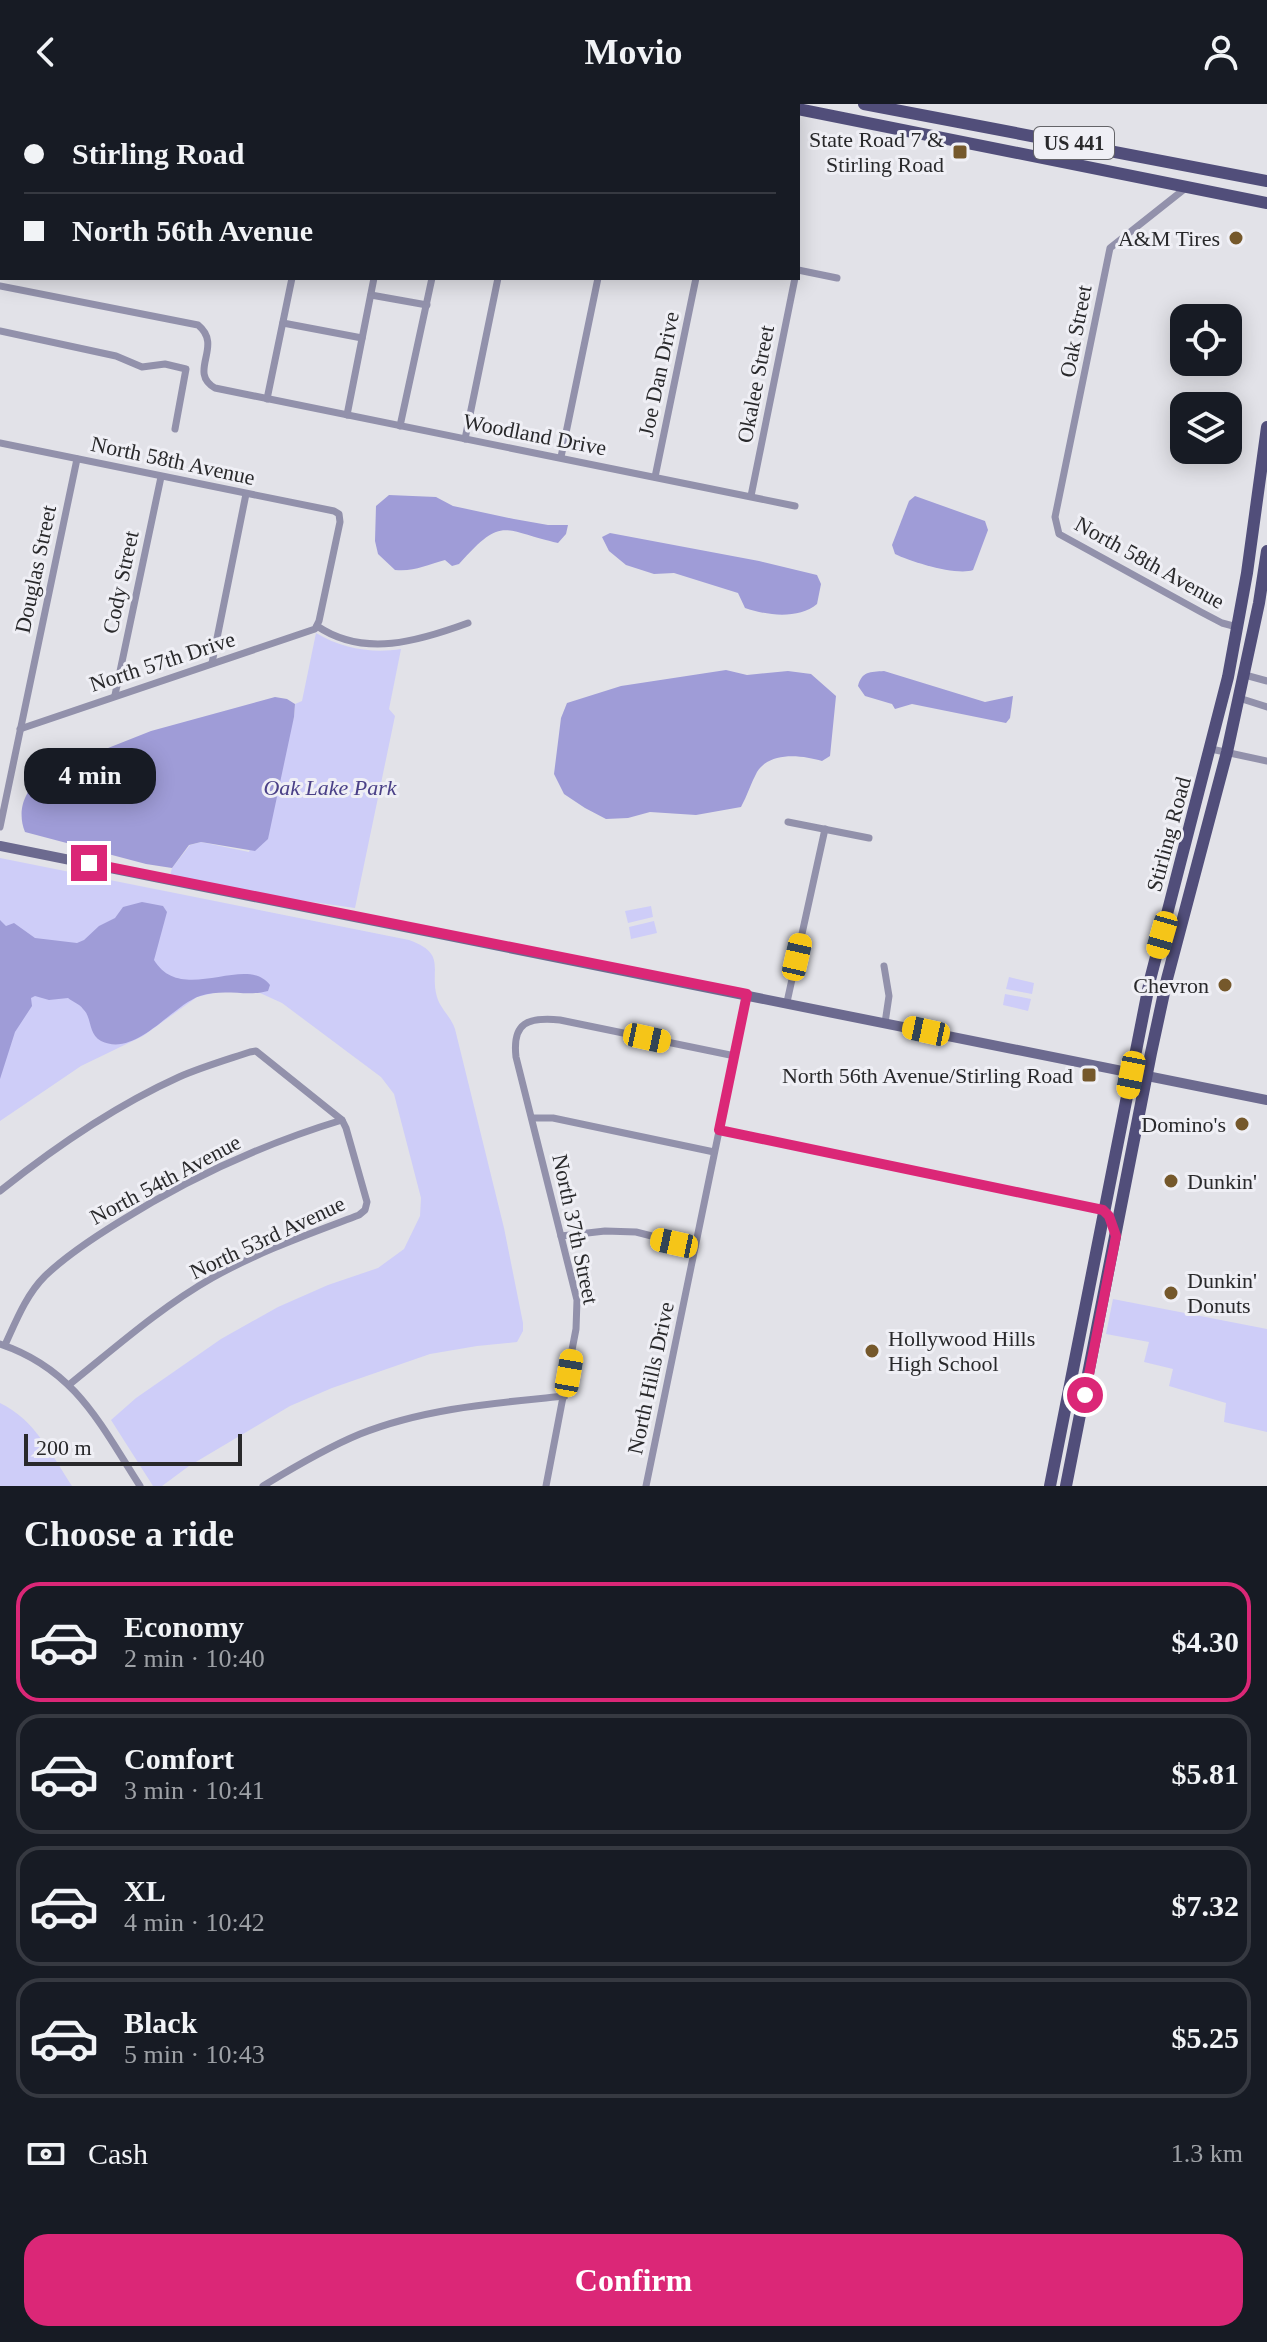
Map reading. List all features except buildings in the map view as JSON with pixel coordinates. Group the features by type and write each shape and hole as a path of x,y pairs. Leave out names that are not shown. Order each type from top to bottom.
{"main road":[{"name":"US 441","path":"864,104 1267,181"},
{"path":"864,122 881,115 881,108"},
{"name":"US 441","path":"800,109 1267,203"},
{"path":"1032,156 1046,151 1057,140"},
{"name":"Stirling Road","path":"1050,1486 1156,954 1211,749 1237,627 1267,427"},
{"name":"Stirling Road","path":"1066,1486 1167,979 1245,675 1267,551"},
{"path":"1103,1210 1109,1216 1116,1236"}],"street":[{"name":"Oak Street","path":"1055,517 1110,248 1187,187"},
{"path":"800,270 837,278"},
{"path":"267,399 292,280"},
{"path":"347,415 374,280"},
{"path":"400,426 432,280"},
{"path":"465,439 498,280"},
{"path":"561,457 598,280"},
{"name":"Joe Dan Drive","path":"655,477 696,280"},
{"name":"Okalee Street","path":"751,496 795,280"},
{"name":"Woodland Drive","path":"0,286 198,325 207,332 210,343 203,375 207,384 234,393 795,506"},
{"path":"371,295 427,305"},
{"path":"283,323 362,338"},
{"path":"0,331 116,356 142,367 165,364 186,369 175,429"},
{"name":"North 58th Avenue","path":"0,443 334,511 339,514 340,522 316,627"},
{"name":"Douglas Street","path":"0,827 77,459"},
{"name":"Cody Street","path":"115,695 161,477"},
{"path":"212,663 246,494"},
{"name":"North 58th Avenue","path":"1055,517 1059,534 1222,623 1237,627"},
{"path":"316,627 334,638 389,645 468,623"},
{"name":"North 57th Drive","path":"20,729 316,627"},
{"path":"1245,675 1267,681"},
{"path":"1239,698 1267,707"},
{"path":"1211,749 1267,761"},
{"path":"788,822 869,838"},
{"path":"787,1002 825,829"},
{"path":"0,846 1267,1100"},
{"path":"884,966 889,996 885,1023"},
{"name":"North Hills Drive","path":"646,1486 747,994"},
{"name":"North 37th Street","path":"546,1486 565,1396 576,1329 577,1300 516,1057 515,1043 519,1029 527,1021 538,1018 560,1020 735,1056"},
{"path":"0,1191 123,1106 180,1077 256,1051 342,1120"},
{"path":"533,1118 553,1118 714,1152"},
{"name":"North 53rd Avenue","path":"70,1384 159,1312 213,1277 365,1210 367,1202 342,1120"},
{"name":"North 54th Avenue","path":"2,1344 22,1307 43,1278 85,1244 206,1172 303,1132 342,1120"},
{"path":"719,1130 1103,1210"},
{"path":"561,1236 605,1231 636,1232 695,1247"},
{"path":"2,1344 42,1362 70,1384 140,1486"},
{"path":"263,1486 304,1461 361,1434 413,1418 481,1405 565,1396"}],"green space":[{"name":"Oak Lake Park","path":"316,633 336,643 357,648 379,651 401,649 389,709 395,716 355,908 170,876 172,868 190,845 201,842 249,852 294,717 295,704 302,701"},
{"path":"0,858 409,940 429,951 435,963 437,997 455,1029 504,1228 523,1323 523,1331 517,1342 430,1354 332,1388 290,1406 189,1466 162,1486 153,1486 111,1420 136,1398 221,1339 278,1307 378,1268 404,1249 420,1216 421,1198 394,1094 381,1077 282,1003 260,993 222,991 197,997 143,1036 81,1066 0,1121"},
{"path":"651,906 653,917 628,923 625,911"},
{"path":"654,921 657,933 631,939 629,927"},
{"path":"1009,977 1034,983 1032,994 1006,989"},
{"path":"1005,994 1031,999 1028,1011 1003,1005"},
{"path":"1113,1299 1267,1329 1267,1432 1224,1422 1226,1403 1169,1386 1173,1369 1144,1362 1149,1342 1106,1334"},
{"path":"0,1403 32,1428 72,1486 0,1486"}],"shaded area":[{"path":"389,495 436,497 453,506 514,519 568,525 566,534 558,543 504,530 485,538 459,564 452,566 445,560 414,569 395,570 378,554 375,541 376,506"},
{"path":"915,496 985,521 988,530 973,570 946,570 895,554 892,545 909,501"},
{"path":"610,533 817,575 821,584 817,604 801,612 783,615 745,608 738,593 674,573 654,574 626,565 609,551 602,537"},
{"path":"726,670 747,675 788,671 811,674 836,696 830,756 822,761 787,756 770,761 757,772 741,807 696,815 650,812 628,818 606,819 564,794 554,774 561,718 567,703 621,686"},
{"path":"884,671 985,702 1013,696 1010,718 1006,723 912,704 895,709 892,704 865,696 858,686 864,675"},
{"path":"275,697 295,704 294,717 268,839 255,851 201,842 189,845 172,868 25,832 22,814 26,797 35,782 50,771 151,731"},
{"path":"142,902 163,906 167,912 154,960 166,973 181,979 197,980 246,974 259,977 270,985 268,991 200,996 140,1037 127,1043 114,1044 97,1038 86,1012 68,998 49,1000 35,996 31,998 32,1006 15,1032 0,1079 0,920 6,926 14,923 35,938 77,943 115,918 123,907"}],"place":[{"name":"State Road 7 & Stirling Road","path":"960,152"},
{"name":"A&M Tires","path":"1236,238"},
{"name":"Chevron","path":"1225,985"},
{"name":"North 56th Avenue/Stirling Road","path":"1089,1075"},
{"name":"Domino's","path":"1242,1124"},
{"name":"Dunkin'","path":"1171,1181"},
{"name":"Dunkin' Donuts","path":"1171,1293"},
{"name":"Hollywood Hills High School","path":"872,1351"}],"route":[{"path":"89,863 747,994 719,1130 1103,1210 1109,1216 1116,1236 1085,1395"}]}
